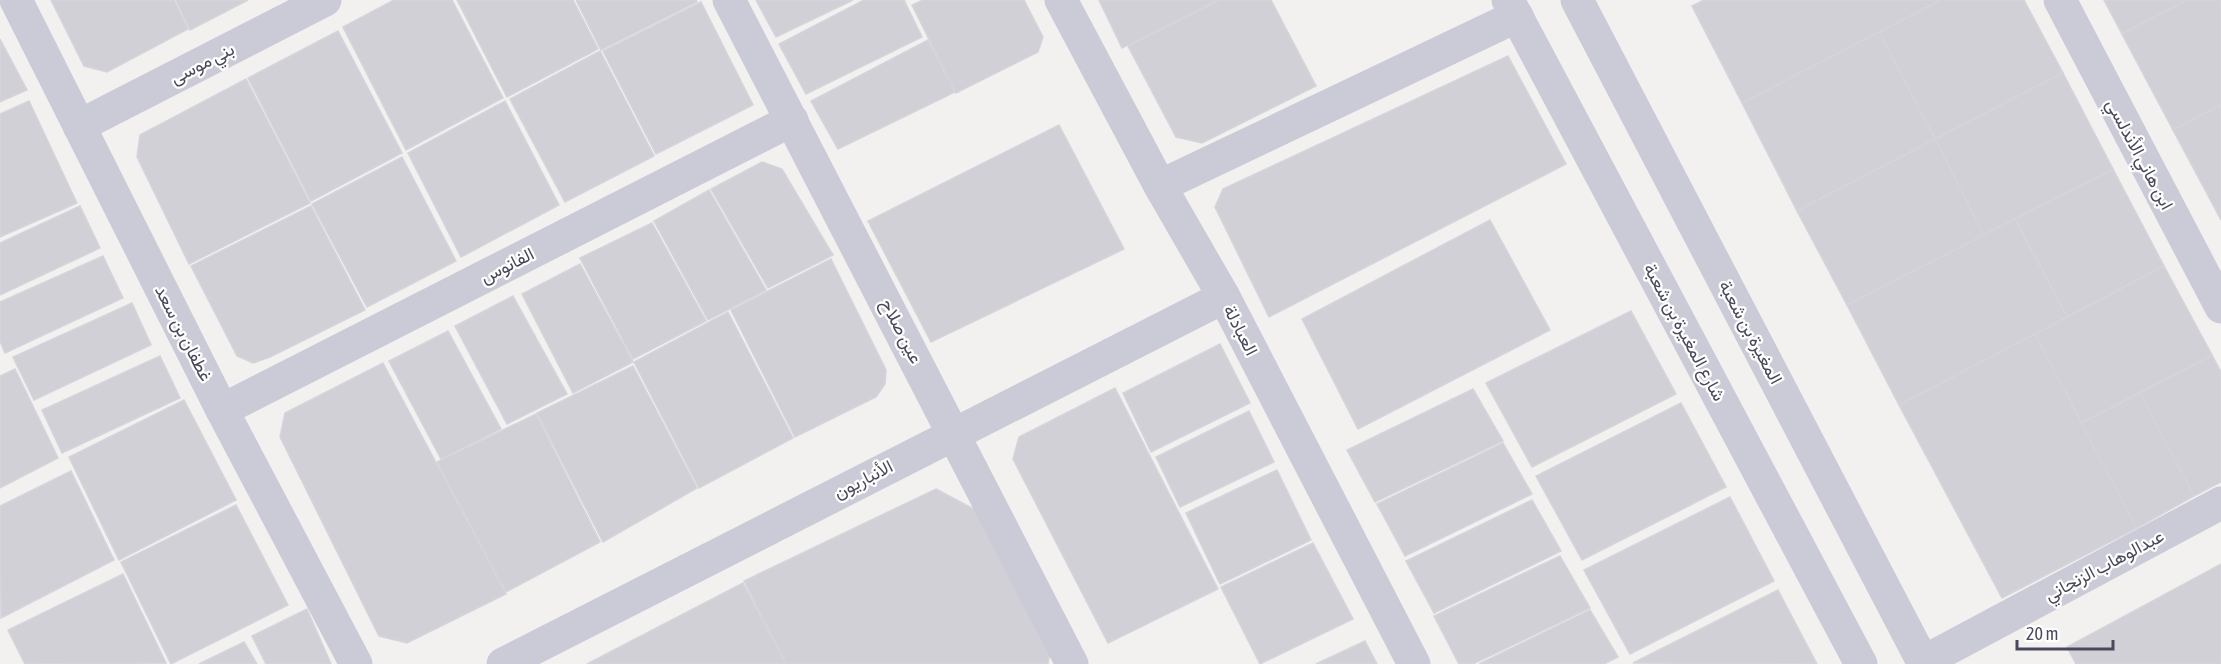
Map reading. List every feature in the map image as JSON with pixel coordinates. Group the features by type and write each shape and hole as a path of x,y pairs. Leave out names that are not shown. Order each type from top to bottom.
{"street":[{"name":"غطفان بن سعد","path":"16,0 222,410 356,664"},
{"name":"بني موسى","path":"79,126 324,0"},
{"name":"عين صلاح","path":"729,0 1072,664"},
{"name":"العبادلة","path":"1061,0 1160,186 1224,297 1414,664"},
{"name":"ابن هاني الأندلسي","path":"2060,0 2221,308"},
{"name":"المغيرة بن شعبة","path":"1581,1 1924,663"},
{"path":"1160,186 1513,8"},
{"name":"شارع المغيرة بن شعبة","path":"1513,8 1861,664"},
{"name":"الفانوس","path":"222,410 792,120"},
{"name":"الأنباريون","path":"503,664 954,432 1224,297"},
{"name":"عبدالوهاب الزنجاني","path":"1924,663 2221,503"}],"building":[{"path":"51,0 174,0 188,29 107,72 84,66"},
{"path":"176,0 248,0 190,30"},
{"path":"394,0 452,0 503,98 406,150 343,27"},
{"path":"457,0 573,0 598,49 507,97"},
{"path":"576,0 696,0 697,2 601,50"},
{"path":"756,0 853,0 776,37"},
{"path":"864,0 904,0 922,37 806,94 779,44"},
{"path":"923,0 1024,0 1043,37 1038,52 956,93 912,5"},
{"path":"1099,0 1218,0 1122,48"},
{"path":"1220,0 1271,0 1316,86 1202,143 1176,137 1128,46"},
{"path":"1704,0 1941,0 1742,103 1692,6"},
{"path":"1941,0 2024,0 2063,73 1935,139 1879,32"},
{"path":"2104,0 2187,0 2122,34"},
{"path":"2187,0 2221,0 2221,105 2173,130 2122,34"},
{"path":"701,2 753,105 656,154 603,51"},
{"path":"338,31 402,153 311,201 248,78"},
{"path":"1879,32 1935,139 1797,211 1742,103"},
{"path":"0,39 27,90 0,102"},
{"path":"928,40 955,92 838,149 811,101"},
{"path":"600,51 654,156 565,202 510,99"},
{"path":"1508,56 1566,164 1269,317 1215,207 1223,189"},
{"path":"2063,73 2113,169 1984,235 1935,139"},
{"path":"246,79 310,203 189,264 137,157 140,135"},
{"path":"29,101 77,203 0,237 0,114"},
{"path":"505,101 559,205 461,257 408,153"},
{"path":"2221,105 2221,220 2173,130"},
{"path":"1059,125 1124,249 931,342 868,221"},
{"path":"1935,139 1984,235 1847,305 1797,211"},
{"path":"402,157 456,261 367,307 312,204"},
{"path":"762,162 782,169 833,255 768,288 711,189"},
{"path":"2113,169 2164,266 2067,317 2015,219"},
{"path":"709,190 766,290 708,320 654,221"},
{"path":"80,206 100,248 0,295 0,243"},
{"path":"311,206 365,310 270,357 253,363 237,356 191,266"},
{"path":"2015,219 2067,317 1899,405 1847,305"},
{"path":"1490,220 1550,330 1358,429 1302,319"},
{"path":"652,223 706,321 633,359 580,258"},
{"path":"103,256 123,298 5,353 0,341 0,302"},
{"path":"831,259 886,370 885,384 876,397 795,437 731,310"},
{"path":"580,264 633,362 573,393 522,294"},
{"path":"2164,266 2212,355 2081,423 2035,334"},
{"path":"513,296 567,394 507,424 455,326"},
{"path":"132,303 151,345 34,400 13,357"},
{"path":"1631,311 1676,394 1532,467 1486,383"},
{"path":"728,312 793,438 699,488 634,362"},
{"path":"448,331 501,429 441,459 389,361"},
{"path":"2035,334 2137,528 2002,598 1899,405"},
{"path":"1220,344 1250,403 1151,452 1123,393"},
{"path":"2212,355 2221,372 2221,482 2194,496 2140,393"},
{"path":"160,356 180,398 62,453 42,410"},
{"path":"383,363 506,594 407,643 379,636 280,437 285,413"},
{"path":"633,366 697,488 603,542 537,413"},
{"path":"15,369 58,458 0,488 0,376"},
{"path":"1115,388 1218,589 1108,643 1013,459 1019,437"},
{"path":"1473,389 1503,441 1375,502 1347,450"},
{"path":"2140,393 2194,496 2137,528 2081,423"},
{"path":"184,400 236,500 119,560 69,457"},
{"path":"1681,403 1726,487 1582,560 1536,476"},
{"path":"1249,411 1274,462 1180,507 1156,457"},
{"path":"536,414 600,542 506,592 437,462"},
{"path":"1503,443 1532,494 1405,556 1377,504"},
{"path":"1277,470 1311,540 1220,584 1186,513"},
{"path":"71,471 114,560 1,618 0,506"},
{"path":"936,489 983,514 1051,646 1048,664 786,664 744,581"},
{"path":"1730,497 1774,581 1630,654 1584,570"},
{"path":"1532,500 1561,551 1434,613 1406,561"},
{"path":"236,505 288,605 171,664 121,562"},
{"path":"1313,543 1353,619 1260,664 1221,587"},
{"path":"1560,556 1590,608 1473,664 1459,664 1434,616"},
{"path":"2221,564 2221,664 2076,664 2067,647"},
{"path":"123,574 166,663 25,664 8,630"},
{"path":"743,583 786,664 587,664"},
{"path":"1778,590 1817,664 1633,663"},
{"path":"307,609 331,664 266,664 252,636"},
{"path":"1590,610 1618,657 1604,664 1479,664"},
{"path":"1365,641 1377,664 1316,664"},
{"path":"244,642 257,664 199,664"}]}
